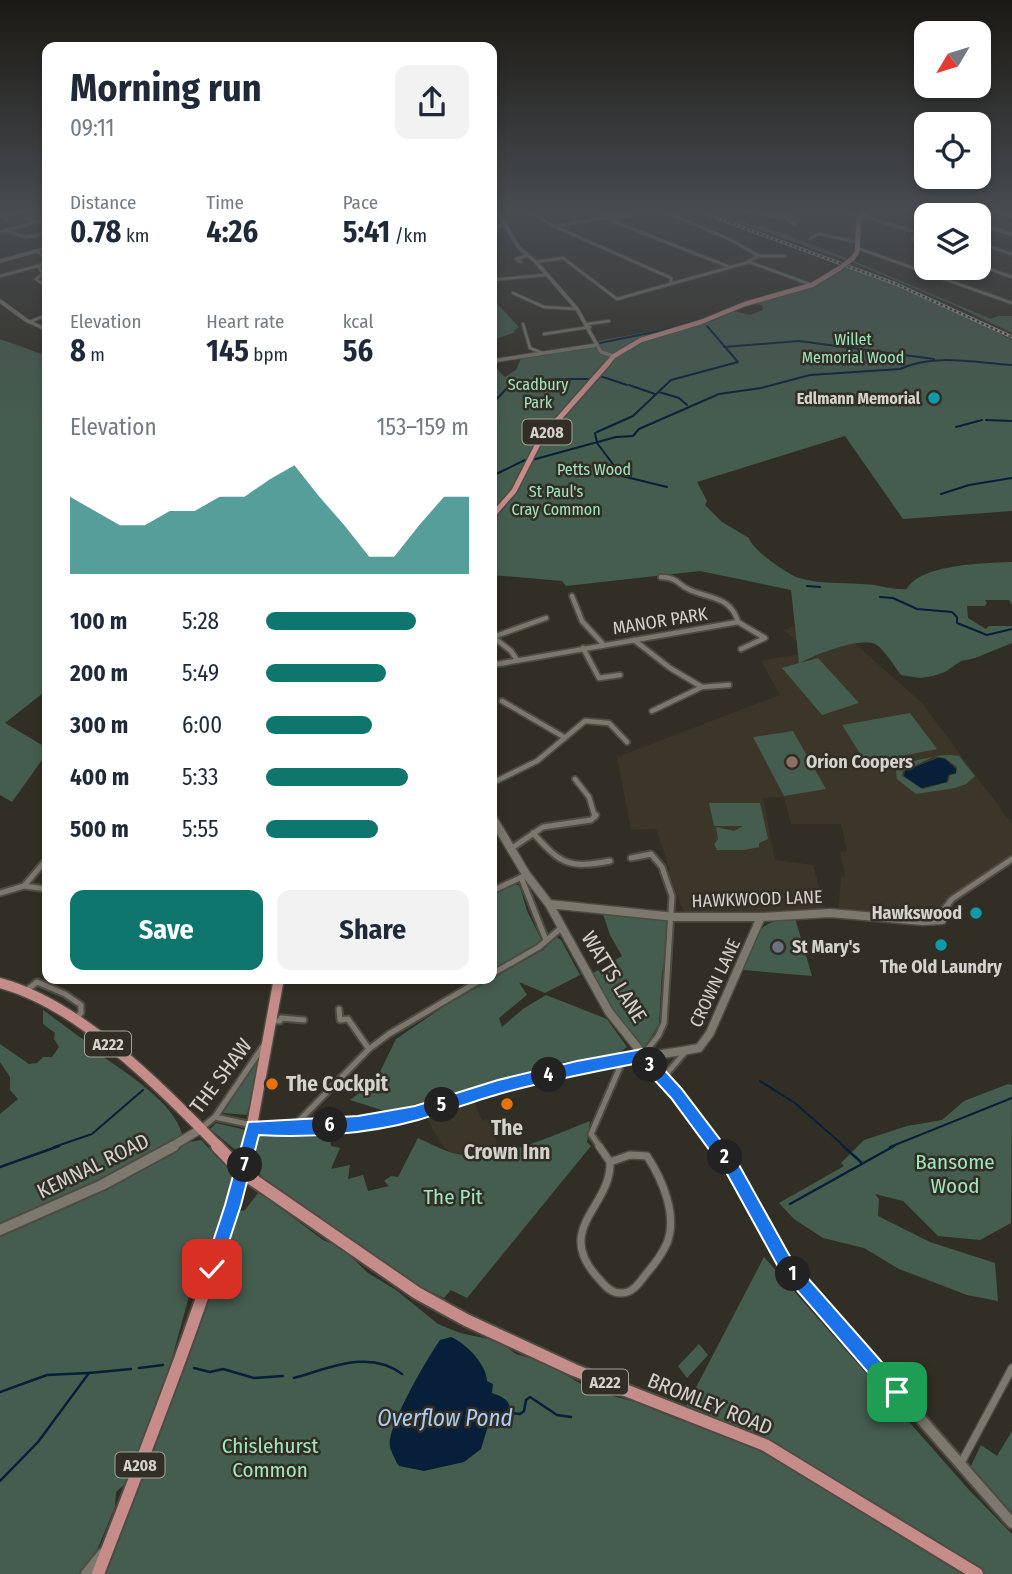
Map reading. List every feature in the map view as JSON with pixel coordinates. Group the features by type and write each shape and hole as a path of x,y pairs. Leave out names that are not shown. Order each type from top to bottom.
{"main road":[{"name":"A208","path":"497,510 514,491 540,440 614,356 641,340 701,322 745,304 811,285"},
{"name":"A222","path":"0,983 27,990 48,1000 159,1084 199,1130 243,1173"},
{"name":"A208","path":"98,1574 205,1292 243,1173 254,1126 278,984"},
{"name":"BROMLEY ROAD","path":"243,1173 417,1293 450,1312 574,1370 765,1445 977,1574"}],"street":[{"path":"554,284 578,309 601,352 614,356"},
{"path":"598,284 617,299 658,284"},
{"path":"962,284 1012,303"},
{"path":"513,293 548,308 578,309"},
{"path":"0,301 29,322 42,328"},
{"path":"29,322 42,318"},
{"path":"544,334 609,321"},
{"path":"523,324 530,348 543,353"},
{"path":"497,360 597,345"},
{"name":"MANOR PARK","path":"497,663 738,622 735,611 721,599 683,588 676,578 661,577"},
{"path":"572,596 582,621 604,645"},
{"path":"497,637 547,618"},
{"path":"738,622 765,638 741,649"},
{"path":"634,639 670,668 702,687"},
{"path":"497,641 511,651 517,660"},
{"path":"583,648 599,678 620,675"},
{"path":"652,711 702,687 729,685"},
{"path":"502,701 564,737"},
{"path":"497,781 537,761 584,721 609,723 628,742"},
{"path":"511,849 533,833 552,824 591,820 596,816 589,797 575,779"},
{"name":"WATTS LANE","path":"497,826 524,876 549,904 609,1012 733,1169 786,1266 1012,1524"},
{"path":"533,833 558,861 568,866 610,861"},
{"path":"631,858 651,854 661,863 668,881 675,917 665,972 662,1030 642,1056"},
{"path":"942,920 945,908 952,899 1012,859"},
{"path":"24,887 42,865"},
{"path":"497,889 524,876 546,940"},
{"path":"0,893 24,887 42,889"},
{"name":"HAWKWOOD LANE","path":"549,904 675,917 761,917 830,913 923,921 942,920"},
{"path":"497,971 546,940 572,907"},
{"name":"CROWN LANE","path":"254,1126 293,1128 358,1123 415,1114 498,1087 624,1059 687,1051 704,1045 761,917"},
{"path":"293,1128 297,1120 369,1049 389,1034 474,984"},
{"path":"339,1009 341,1020 348,1019 369,1049"},
{"path":"271,1021 280,1021 281,1018 304,1020"},
{"name":"THE SHAW","path":"199,1130 215,1117 268,1042"},
{"name":"CROWN LANE","path":"663,1078 687,1051"},
{"path":"610,1162 630,1156 647,1156 657,1171 670,1220 668,1241 663,1250 645,1277 628,1293 620,1296 610,1292 590,1269 581,1239 587,1215 608,1182 612,1170 610,1162 591,1134 624,1059"},
{"path":"215,1117 254,1126"},
{"name":"KEMNAL ROAD","path":"0,1230 54,1209 151,1161 199,1130"},
{"path":"961,1464 1012,1368"},
{"path":"86,1574 113,1540"}],"shaded area":[{"name":"Orion Coopers","path":"798,621 852,641 922,703 1012,824 1012,859 948,900 939,918 838,912 841,877 845,876 840,852 847,851 841,824 791,824 784,797 763,798 775,860 813,865 826,911 684,912 668,872 670,870 656,829 631,830 617,757 780,695 761,661 799,654 802,646 784,630"},
{"path":"474,1102 482,1121 487,1119 494,1132 499,1153 481,1155 450,1152 441,1144 427,1118"}],"green space":[{"name":"Petts Wood","path":"815,284 897,284 1012,340 1012,511 903,519 845,436 697,482 707,501 705,505 722,522 749,538 756,549 771,561 799,578 907,589 925,574 939,570 971,564 1012,562 1012,605 1009,600 985,600 985,606 967,606 968,618 986,629 989,626 1012,626 1012,643 961,661 945,672 920,678 901,675 884,651 871,643 851,644 816,655 800,663 818,658 859,703 822,715 782,668 799,663 791,590 700,571 566,586 562,581 497,575 497,369 505,377 516,370 521,358 599,345 598,341 713,321 734,311 750,315 763,310 762,305 753,304"},
{"path":"905,284 991,319 1012,316 1012,333"},
{"path":"497,303 519,327 513,331 516,332 497,338"},
{"path":"0,339 42,354 42,694 5,723 42,745 42,760 12,802 0,795"},
{"path":"910,713 937,749 866,763 842,725"},
{"path":"793,731 826,789 784,796 753,737"},
{"path":"935,756 959,756 975,776 966,784 916,794 897,779 896,771 917,760 933,757 903,771 902,776 923,789 948,782 950,775 956,774 957,767 945,758"},
{"path":"709,803 760,803 768,839 759,843 759,847 717,850 714,844 718,839 716,827 734,831 743,826 714,826"},
{"path":"513,885 520,887 527,911 542,941 497,967 497,893"},
{"path":"603,914 672,920 662,972 659,1024 644,1049 609,1006 590,975 622,956 610,935"},
{"path":"795,918 812,976 743,970 758,932 772,922"},
{"path":"556,937 561,940 580,975 545,993 519,982 527,995 499,1018 502,1027 523,1009 546,995 607,1019 627,1047 618,1054 559,1063 413,1110 388,1112 350,1100 376,1080 396,1039 483,984 497,984 497,976 543,950"},
{"path":"43,1010 81,1038 100,1045 102,1056 149,1090 170,1111 182,1134 162,1147 201,1140 233,1173 235,1179 231,1183 224,1215 194,1278 162,1395 124,1485 116,1492 115,1507 87,1574 0,1574 0,1114 18,1099 10,1090 10,1077 0,1062 0,1044 29,1064 37,1063 43,1057 52,1057 59,1047 54,1039 55,1033 43,1024"},
{"path":"260,1054 247,1115 223,1113"},
{"name":"Bansome Wood","path":"1008,1084 1012,1085 1011,1223 980,1240 938,1236 903,1201 875,1194 879,1199 878,1216 930,1242 995,1263 998,1301 967,1295 899,1269 864,1248 823,1238 794,1219 779,1203 844,1166 841,1163 864,1140 907,1126 942,1120 964,1101"},
{"name":"The Pit","path":"590,1121 587,1142 591,1146 467,1298 451,1290 444,1298 413,1283 269,1184 252,1165 258,1137 263,1132 329,1133 331,1146 340,1148 331,1169 350,1165 348,1179 363,1175 368,1191 389,1186 384,1181 391,1176 398,1177 418,1138 453,1153 486,1155 522,1147"},
{"path":"216,1123 246,1130 242,1150 238,1152 210,1129"},
{"name":"Chislehurst Common","path":"259,1192 323,1240 341,1247 368,1273 396,1290 438,1324 460,1333 498,1341 516,1354 546,1363 591,1390 635,1402 679,1420 764,1257 970,1491 1012,1534 1012,1574 100,1574 238,1210 244,1211"},
{"path":"699,1344 708,1355 687,1378 678,1366"},
{"path":"1012,1431 1012,1512 970,1468 981,1445 997,1456"}],"water":[{"path":"938,758 945,759 956,769 956,773 948,775 947,782 921,788 904,776 905,771"},
{"name":"Overflow Pond","path":"451,1337 475,1355 487,1381 493,1384 492,1393 506,1400 510,1411 509,1423 502,1428 489,1423 481,1449 464,1462 424,1471 399,1466 390,1447 394,1425 434,1349 440,1340"}],"waterway":[{"path":"707,326 725,347"},
{"path":"600,343 674,328"},
{"path":"725,347 799,341 934,359"},
{"path":"597,432 633,416 671,380 738,362 725,347"},
{"path":"597,442 633,436 639,429 719,394 761,388 810,375 900,369 941,360 1012,365"},
{"path":"600,376 627,385"},
{"path":"545,380 562,379"},
{"path":"566,379 588,379"},
{"path":"497,399 511,384 522,386 540,380"},
{"path":"629,385 655,394"},
{"path":"659,392 679,398 687,405"},
{"path":"956,427 982,420"},
{"path":"986,420 1012,421"},
{"path":"595,433 597,442"},
{"path":"532,460 597,442"},
{"path":"597,442 622,476 667,487"},
{"path":"497,474 525,460"},
{"path":"941,494 969,485 1012,478"},
{"path":"807,586 820,587"},
{"path":"880,597 893,598 917,609 952,612 957,617 957,623 987,635 1012,629"},
{"path":"760,1081 795,1103 845,1147"},
{"path":"54,1147 92,1134 143,1090"},
{"path":"890,1147 1012,1098"},
{"path":"0,1167 59,1146"},
{"path":"843,1146 862,1163"},
{"path":"790,1204 894,1146"},
{"path":"294,1378 335,1366 363,1362 376,1363 402,1374"},
{"path":"139,1368 163,1365"},
{"path":"194,1368 210,1372 223,1369 254,1378 283,1376"},
{"path":"0,1481 38,1442 89,1373 131,1369"},
{"path":"0,1392 47,1375 88,1373"},
{"path":"509,1413 520,1414 524,1411 526,1400 530,1397 557,1415 571,1417"}],"railway":[{"path":"897,284 1012,337"}],"place":[{"name":"Edlmann Memorial","path":"934,398"},
{"name":"Orion Coopers","path":"792,762"},
{"name":"Hawkswood","path":"976,913"},
{"name":"The Old Laundry","path":"941,945"},
{"name":"St Mary's","path":"778,947"},
{"name":"The Cockpit","path":"272,1084"},
{"name":"The Crown Inn","path":"507,1104"}],"route":[{"path":"212,1269 243,1173 253,1127 284,1129 358,1123 415,1114 498,1087 642,1056 676,1093 733,1169 786,1266 897,1392"}],"park label":[{"name":"Willet Memorial Wood","path":"853,348"},
{"name":"Scadbury Park","path":"538,393"},
{"name":"St Paul's Cray Common","path":"556,500"}]}
